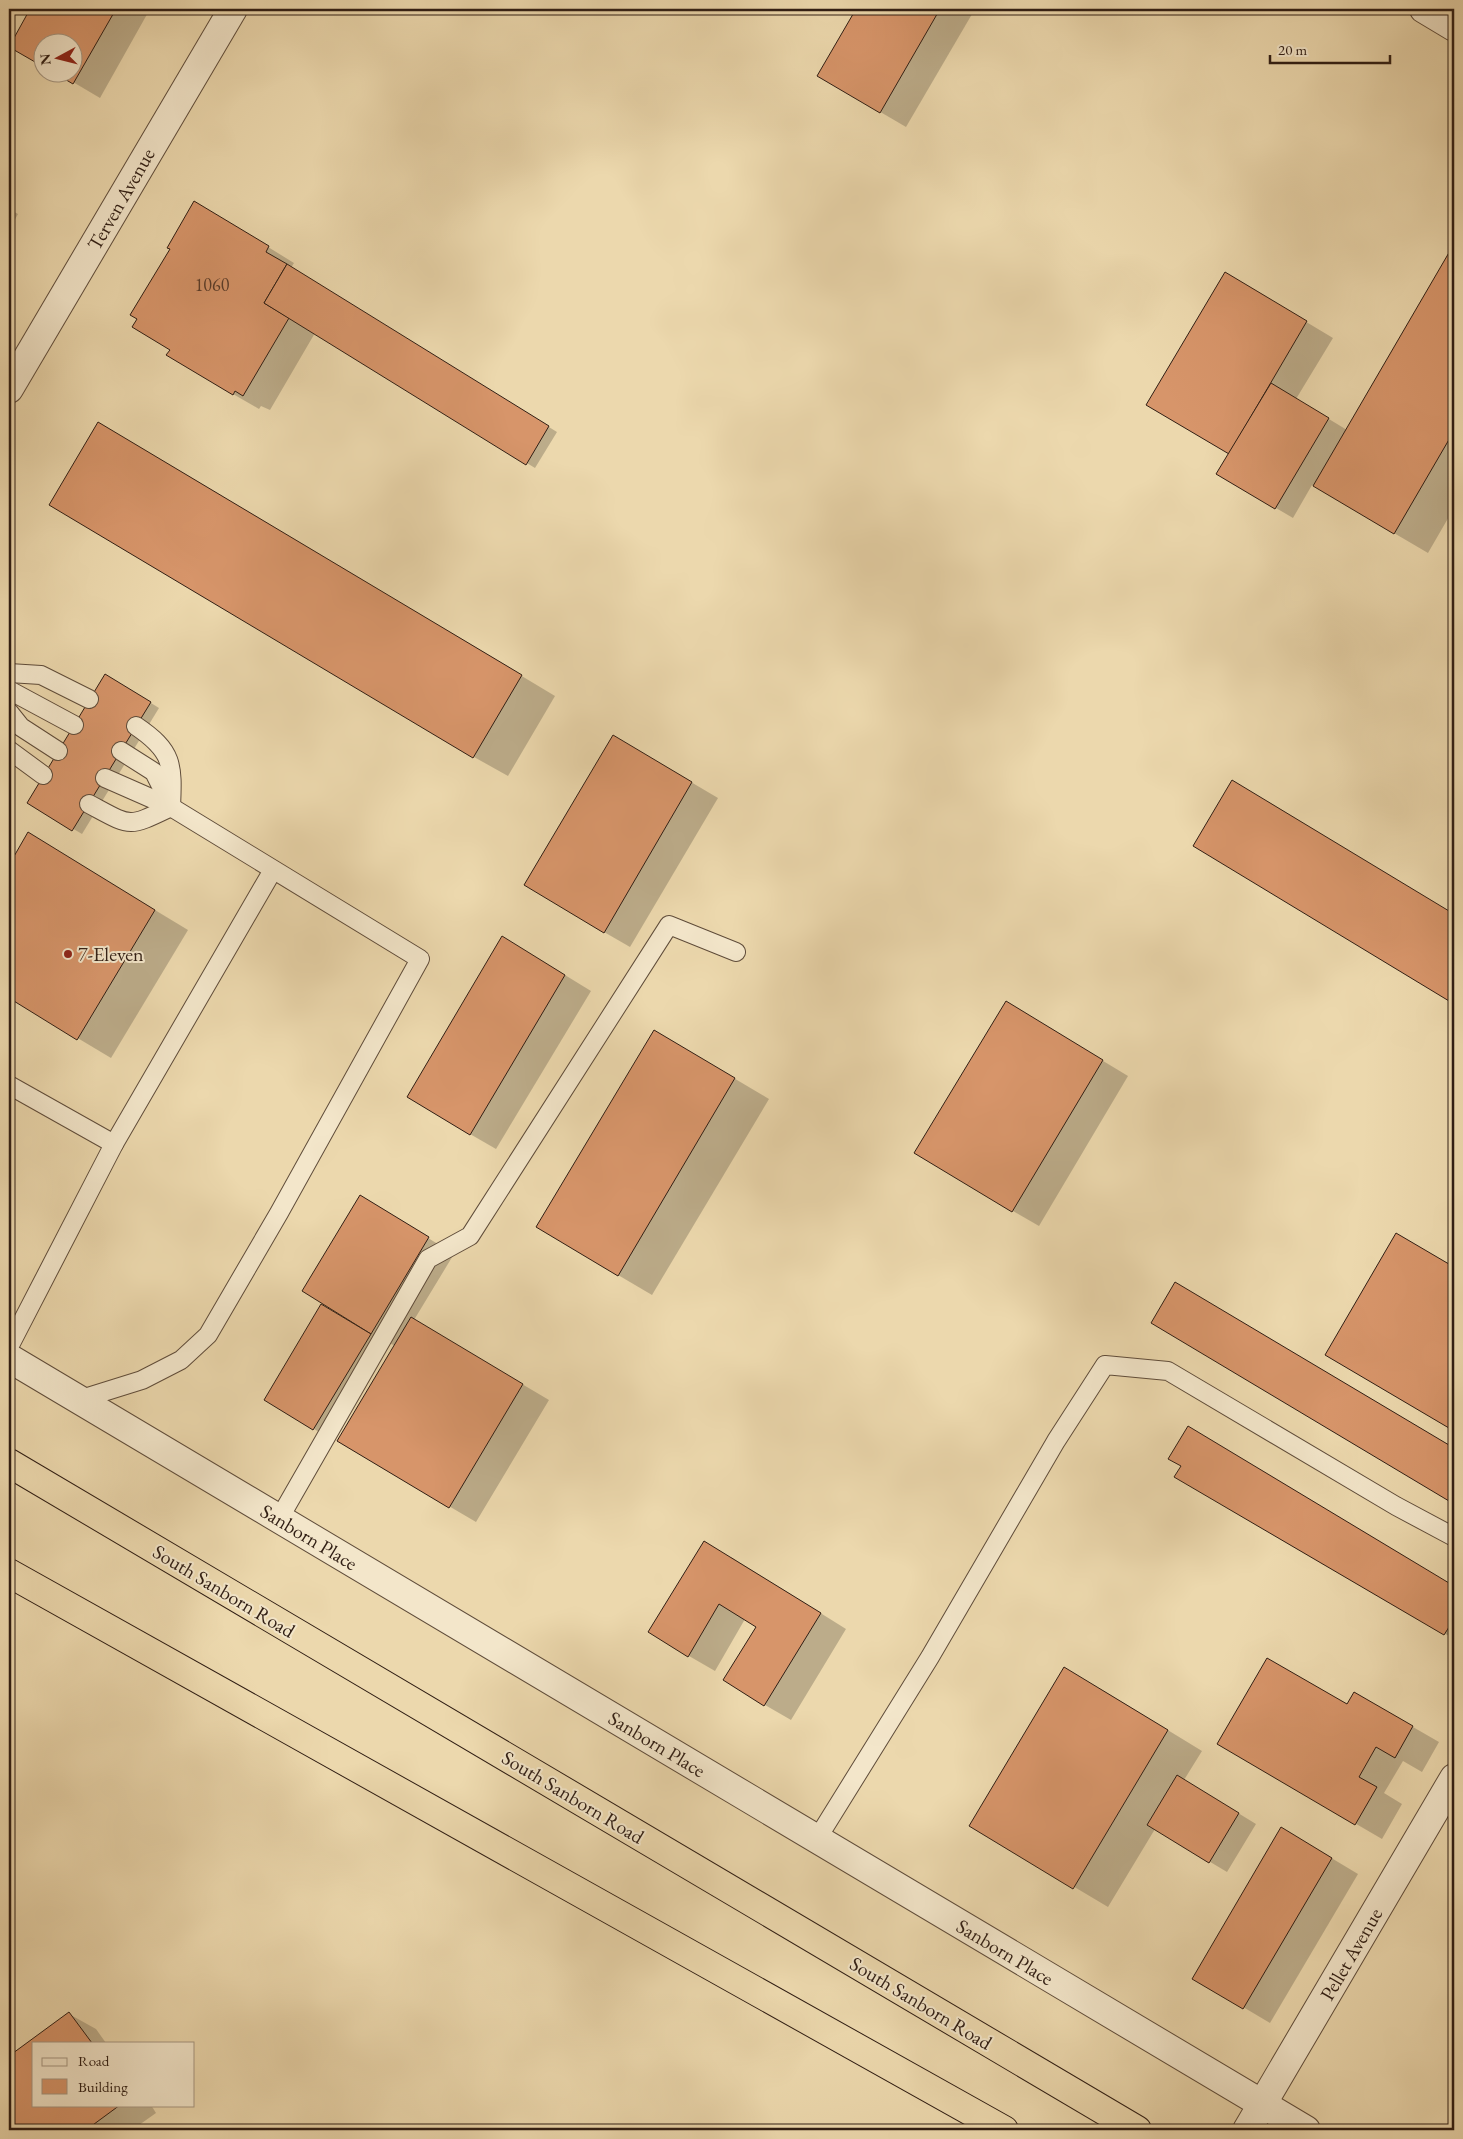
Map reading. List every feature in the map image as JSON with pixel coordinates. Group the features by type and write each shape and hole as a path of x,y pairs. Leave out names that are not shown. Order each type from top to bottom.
{"highway":[{"name":"South Sanborn Road","path":"9,1463 1137,2130"},
{"path":"9,1573 1004,2130"}],"street":[{"name":"Terven Avenue","path":"9,389 233,9"},
{"path":"1424,9 1454,27"},
{"name":"Sanborn Place","path":"9,1358 1306,2130"},
{"name":"Pellet Avenue","path":"1248,2130 1454,1778"}],"lane":[{"path":"9,673 41,675 89,699"},
{"path":"9,690 74,725"},
{"path":"9,712 21,727 58,750"},
{"path":"136,726 156,738 170,760 172,782 171,807"},
{"path":"9,750 43,774"},
{"path":"121,751 154,772 171,807"},
{"path":"78,1400 142,1380 181,1360 208,1334 279,1213 420,959 171,807 105,778"},
{"path":"89,804 123,822 138,823 171,807"},
{"path":"9,1347 114,1144 273,870"},
{"path":"279,1519 428,1259 470,1236 669,925 736,952"},
{"path":"9,1085 114,1144"},
{"path":"817,1839 930,1657 1056,1441 1106,1365 1168,1371 1396,1506 1454,1537"}],"building":[{"path":"30,9 116,9 82,68 82,32 32,32 32,60 9,47"},
{"path":"856,9 940,9 880,113 817,76"},
{"path":"194,201 269,246 266,252 287,264 264,303 289,318 243,396 235,391 233,395 166,355 170,350 132,327 137,319 130,315 170,249 167,248"},
{"path":"1454,244 1454,431 1394,534 1313,486"},
{"path":"287,264 549,426 526,465 264,303"},
{"path":"1225,272 1307,321 1229,454 1146,405"},
{"path":"1271,383 1329,418 1275,509 1216,474"},
{"path":"98,422 522,675 473,758 49,505"},
{"path":"105,674 151,702 72,831 27,803"},
{"path":"613,735 692,782 604,933 524,885"},
{"path":"1232,780 1454,914 1454,1004 1193,846"},
{"name":"7-Eleven","path":"28,832 155,910 77,1040 9,998 9,865"},
{"path":"502,936 565,975 470,1135 407,1097"},
{"path":"1006,1001 1103,1060 1012,1212 914,1153"},
{"path":"654,1030 735,1078 618,1276 536,1227"},
{"path":"360,1195 429,1237 371,1334 302,1291"},
{"path":"1396,1233 1454,1267 1454,1431 1325,1355"},
{"path":"1175,1282 1454,1448 1454,1504 1151,1323"},
{"path":"321,1304 371,1334 313,1430 264,1400"},
{"path":"411,1317 523,1384 449,1508 337,1441"},
{"path":"1188,1426 1454,1586 1454,1619 1444,1635 1174,1477 1181,1466 1168,1459"},
{"path":"704,1541 821,1613 764,1706 723,1680 756,1627 719,1604 688,1657 648,1632"},
{"path":"1267,1658 1347,1704 1354,1692 1413,1726 1395,1758 1376,1747 1359,1777 1377,1787 1355,1825 1217,1744"},
{"path":"1064,1667 1168,1730 1073,1889 969,1826"},
{"path":"1177,1775 1239,1813 1209,1863 1147,1825"},
{"path":"1281,1827 1332,1858 1243,2009 1192,1979"},
{"path":"69,2012 91,2042 32,2042 32,2106 119,2106 86,2130 9,2130 9,2056"}],"place":[{"name":"7-Eleven","path":"68,954"}]}
